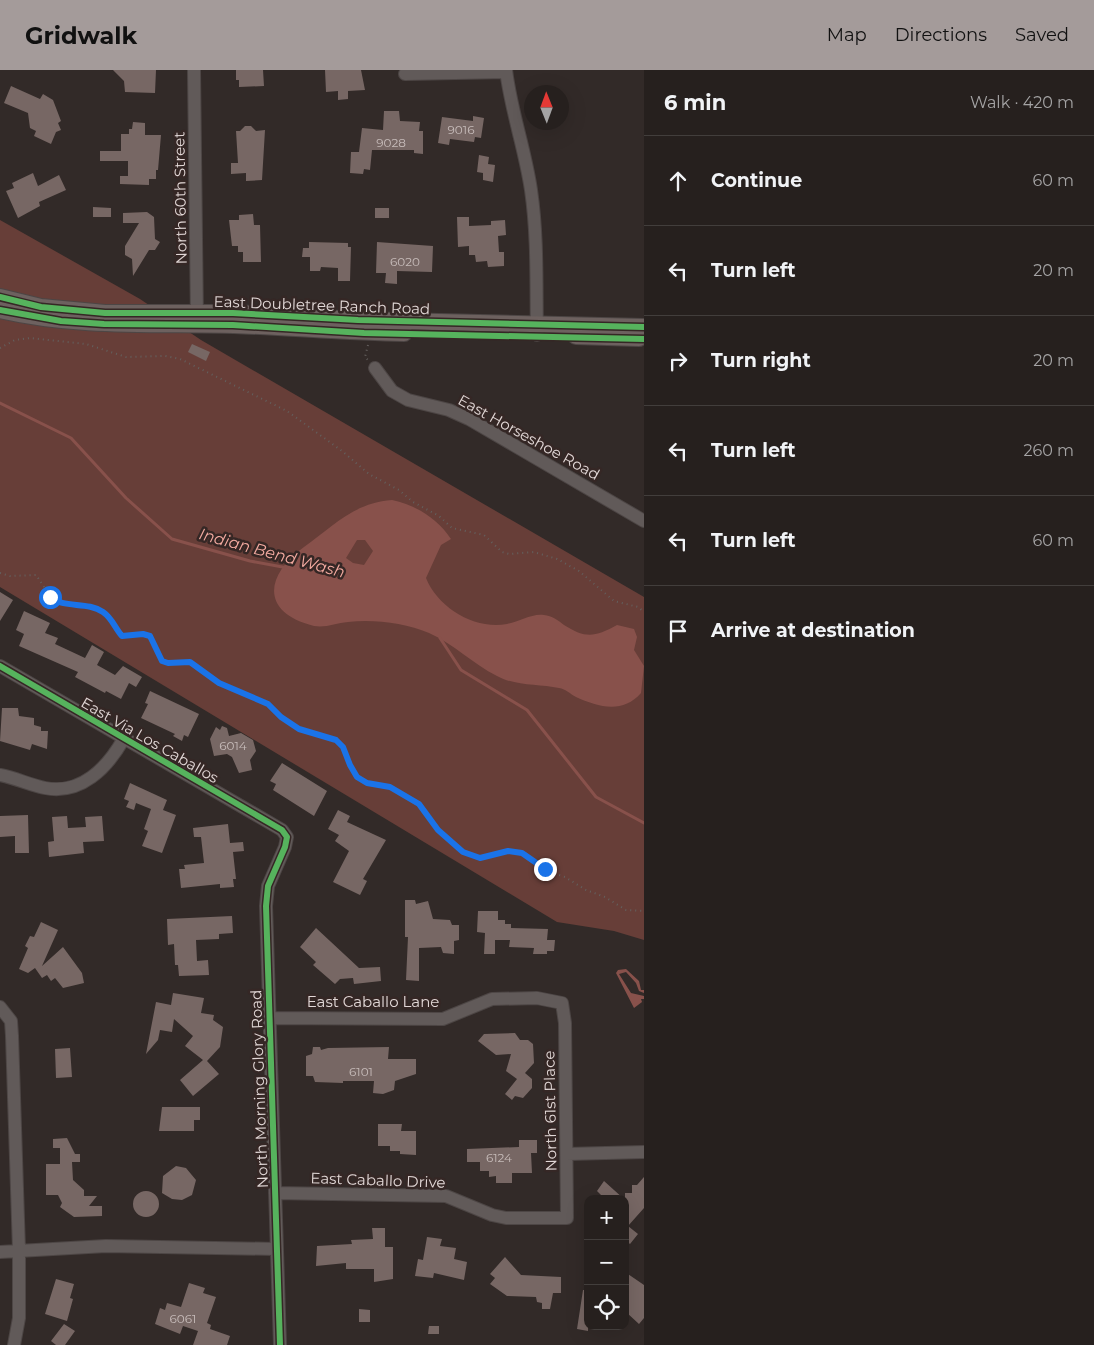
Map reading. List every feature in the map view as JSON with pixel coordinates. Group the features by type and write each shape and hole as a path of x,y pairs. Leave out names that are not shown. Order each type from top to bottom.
{"main road":[{"name":"East Doubletree Ranch Road","path":"0,297 41,307 197,319 364,327 622,332 644,328"},
{"name":"East Doubletree Ranch Road","path":"0,310 61,321 104,324 197,319"},
{"name":"East Doubletree Ranch Road","path":"364,327 382,332 536,330"},
{"name":"East Doubletree Ranch Road","path":"622,332 644,339"}],"street":[{"name":"North 60th Street","path":"194,70 197,319"},
{"path":"405,74 506,71 528,167 534,208 536,330"},
{"name":"East Horseshoe Road","path":"375,368 392,391 408,400 449,410 468,419 644,521"},
{"name":"East Via Los Caballos","path":"0,666 123,740 282,830 287,836"},
{"path":"0,775 54,790 82,784 102,770 123,740"},
{"name":"North Morning Glory Road","path":"280,1345 266,900 268,886 285,847 287,836"},
{"name":"East Caballo Lane","path":"269,1018 443,1019 492,1000 537,998 562,1003"},
{"name":"North 61st Place","path":"562,1003 565,1023 567,1218"},
{"path":"0,1006 11,1021 19,1250 19,1318 14,1345"},
{"path":"567,1154 644,1152"},
{"name":"East Caballo Drive","path":"275,1193 439,1196 459,1200 492,1215 506,1218 567,1218"},
{"path":"0,1252 106,1246 276,1249"}],"path":[{"path":"375,368 365,357 365,351 368,345 382,332"},
{"path":"0,348 14,340 30,338 86,344 126,357 165,356 180,359 287,411 342,450 369,474 399,490 413,502 439,516 452,528 484,535 502,552 509,554 534,552 557,559 579,571 614,601 638,607 644,612"},
{"path":"0,573 10,576 36,575 53,600 88,606 102,611 110,617 122,636 143,634 150,636 162,661 168,663 190,662 219,683 268,704 281,717 299,729 332,737 343,747 357,777 367,783 390,787 419,804 438,830 453,845 470,856 486,858 508,851 527,854 550,872 565,877 586,890 605,897 626,910 644,911"}],"shaded area":[{"path":"0,220 140,299 201,340 644,597 644,940 614,931 557,922 0,587"},
{"path":"392,500 410,505 433,519 446,532 451,539 441,545 426,578 439,599 448,607 470,620 495,625 512,623 535,615 544,615 552,617 578,633 590,635 603,632 617,625 634,629 637,637 634,650 644,666 641,693 634,700 626,704 610,707 601,706 576,697 566,690 511,682 488,671 429,633 400,624 368,621 314,626 297,620 284,612 277,603 274,592 281,570 291,558 345,517 378,502","holes":["357,540 365,540 373,551 364,565 353,563 346,558"]},
{"path":"626,969 639,981 641,990 644,990 644,993 639,991 636,983 626,972 619,974 631,993 644,996 644,999 641,999 642,1002 634,1008 616,973 618,970"}],"building":[{"path":"113,70 156,70 155,93 125,92 124,81"},
{"path":"236,70 263,70 264,86 239,87 239,80 236,80"},
{"path":"325,70 361,70 365,90 348,91 348,99 338,100 338,91 326,92"},
{"path":"11,86 40,99 43,94 53,100 61,121 58,123 61,130 56,132 51,144 34,136 36,131 30,128 28,113 4,103"},
{"path":"384,111 399,111 400,121 420,122 419,131 423,131 423,154 414,153 414,150 372,150 370,170 364,169 363,174 350,173 351,152 359,152 362,128 383,130"},
{"path":"473,116 484,118 481,138 475,137 474,142 450,139 449,145 438,143 442,117 473,121"},
{"path":"133,122 145,123 145,135 161,135 156,179 149,179 149,185 120,184 120,176 128,176 128,161 100,161 100,151 121,151 121,134 129,134 129,129 132,129"},
{"path":"245,126 251,126 256,131 265,130 262,180 246,181 246,173 231,174 231,163 238,163 236,131 240,131"},
{"path":"479,155 489,157 488,164 495,165 493,182 483,180 483,173 477,172"},
{"path":"33,173 38,186 59,175 66,190 39,202 40,206 18,218 6,191 14,188 12,183"},
{"path":"93,207 111,208 111,217 93,217"},
{"path":"375,208 389,208 389,218 375,218"},
{"path":"147,212 154,217 155,239 160,242 155,250 149,250 133,276 132,259 125,255 125,246 139,223 123,223 123,213"},
{"path":"253,214 254,225 260,225 261,262 243,262 243,252 238,252 238,246 232,246 229,220 239,220 239,215"},
{"path":"457,217 469,217 469,226 491,225 491,221 505,220 506,235 498,236 499,252 504,252 504,266 488,267 487,261 476,262 475,255 469,255 469,246 458,247"},
{"path":"309,242 348,243 348,247 351,247 350,281 338,281 338,268 321,267 320,271 310,271 310,257 302,257 303,248 309,248"},
{"path":"377,242 433,246 432,272 397,271 397,284 385,283 386,273 376,273"},
{"path":"192,344 210,352 206,361 188,352"},
{"path":"0,592 13,600 0,621"},
{"path":"24,611 50,623 45,633 58,638 55,644 85,658 92,645 104,652 97,665 115,675 123,666 142,677 136,687 129,683 121,699 75,677 78,672 19,646 24,634 16,630"},
{"path":"150,691 199,714 188,737 184,735 182,741 173,736 175,734 141,718 148,704 145,703"},
{"path":"2,708 18,708 19,716 34,718 34,725 41,727 41,731 48,731 47,749 32,744 30,750 0,741"},
{"path":"222,726 227,728 229,736 241,733 253,740 256,751 250,760 252,770 239,773 232,757 227,754 214,756 210,739 216,727 220,730"},
{"path":"282,763 327,791 314,816 273,790 276,784 270,781"},
{"path":"130,783 167,800 163,810 176,815 162,853 142,846 148,831 144,829 151,809 136,803 134,810 126,807 129,801 124,799"},
{"path":"338,810 350,816 347,822 386,840 363,879 367,881 360,895 333,882 349,851 335,841 339,835 328,829"},
{"path":"28,815 29,853 15,853 15,836 0,837 0,816"},
{"path":"67,816 68,828 86,827 85,817 102,816 104,841 83,842 84,853 49,857 48,842 54,841 52,817"},
{"path":"228,824 230,843 243,842 244,851 233,852 236,879 233,879 234,887 220,888 220,884 181,888 179,869 185,869 184,865 204,863 201,837 194,837 193,828"},
{"path":"405,900 415,900 416,904 428,901 433,919 450,920 452,925 459,925 459,940 454,941 454,954 443,953 441,947 419,948 419,981 406,980 408,937 405,937"},
{"path":"478,911 498,911 498,920 505,920 505,924 511,924 511,928 548,929 547,940 555,940 554,951 547,951 547,954 533,954 534,948 509,947 510,940 495,940 495,954 484,954 485,933 477,932"},
{"path":"232,916 233,933 219,934 219,939 196,940 197,961 208,960 209,975 179,976 178,965 175,965 174,944 168,945 167,919"},
{"path":"41,922 58,930 42,966 63,947 82,973 84,983 63,988 55,978 51,981 47,975 42,978 35,968 28,973 19,969 28,948 25,946 30,936 34,937"},
{"path":"316,928 359,968 380,967 381,981 354,984 353,978 340,979 335,984 313,965 316,962 300,947"},
{"path":"173,993 204,998 201,1013 214,1015 213,1020 223,1027 220,1047 207,1061 219,1074 193,1096 180,1080 203,1060 185,1046 193,1036 174,1019 172,1032 160,1030 158,1040 146,1054 156,1002 171,1005"},
{"path":"515,1033 520,1040 528,1040 533,1044 534,1063 525,1073 532,1079 532,1088 523,1098 515,1096 512,1100 505,1094 517,1079 506,1071 511,1054 496,1055 478,1041 484,1034"},
{"path":"313,1047 320,1047 321,1050 328,1048 389,1047 388,1059 416,1059 416,1074 395,1081 394,1090 383,1094 373,1093 374,1081 315,1082 313,1076 306,1076 306,1056 312,1054"},
{"path":"70,1048 72,1077 56,1078 55,1049"},
{"path":"162,1107 200,1107 200,1120 194,1120 194,1131 159,1131"},
{"path":"378,1124 402,1124 401,1131 416,1131 416,1155 400,1154 400,1151 390,1151 390,1146 378,1146"},
{"path":"67,1138 75,1154 80,1154 80,1162 72,1162 73,1180 84,1190 84,1196 97,1196 89,1206 102,1206 102,1216 74,1217 60,1207 62,1203 58,1195 46,1195 46,1164 60,1164 60,1148 53,1148 53,1139"},
{"path":"519,1140 537,1140 537,1153 531,1153 532,1173 512,1173 512,1183 496,1183 496,1176 489,1177 489,1171 480,1171 480,1162 467,1162 467,1149 519,1147"},
{"path":"176,1166 186,1168 196,1180 192,1195 182,1200 172,1199 162,1193 163,1176"},
{"path":"644,1177 644,1208 629,1225 629,1195 625,1195 625,1193 632,1193 632,1185 637,1185"},
{"path":"604,1181 620,1195 601,1195 597,1191"},
{"path":"146,1191 155,1195 159,1204 155,1213 146,1217 137,1213 133,1204 137,1195"},
{"path":"629,1227 638,1234 629,1243"},
{"path":"372,1228 385,1228 385,1247 393,1247 393,1279 374,1282 374,1269 346,1269 346,1263 316,1266 317,1246 352,1244 351,1240 373,1239"},
{"path":"427,1237 442,1239 440,1246 456,1248 454,1259 467,1262 464,1280 434,1273 433,1278 415,1276 418,1259 423,1260"},
{"path":"505,1257 521,1275 561,1277 561,1293 553,1293 550,1309 542,1309 542,1303 537,1302 536,1297 507,1296 490,1284 495,1278 490,1274"},
{"path":"629,1275 644,1285 644,1318 639,1324 629,1315"},
{"path":"56,1279 74,1284 70,1298 73,1299 67,1321 45,1314"},
{"path":"189,1283 205,1288 203,1293 216,1297 207,1323 211,1325 210,1329 230,1336 227,1345 193,1345 198,1331 183,1326 180,1334 155,1324 160,1308 165,1310 167,1303 181,1307"},
{"path":"584,1290 584,1330 588,1331 577,1329"},
{"path":"359,1309 370,1310 370,1322 359,1322"},
{"path":"64,1324 75,1331 65,1345 56,1345 51,1341"},
{"path":"429,1326 439,1326 439,1334 428,1334"}],"waterway":[{"name":"Indian Bend Wash","path":"0,403 71,438 126,498 172,539 250,561 288,568"},
{"name":"Indian Bend Wash","path":"440,638 461,670 527,710 596,797 644,823"}],"cycle path":[{"path":"0,297 41,307 105,313 233,313 358,320 644,327"},
{"path":"0,310 61,321 104,324 233,325 364,333 644,339"},
{"path":"0,666 282,830 287,837 285,847 268,886 266,906 280,1345"}],"route":[{"path":"50,597 60,602 93,607 102,611 110,617 122,636 130,637 143,634 150,636 156,653 162,661 168,663 187,660 219,683 263,700 281,717 299,729 317,735 332,737 340,742 357,777 367,783 390,787 419,804 438,830 453,845 470,856 486,858 514,851 527,854 545,869"}]}
